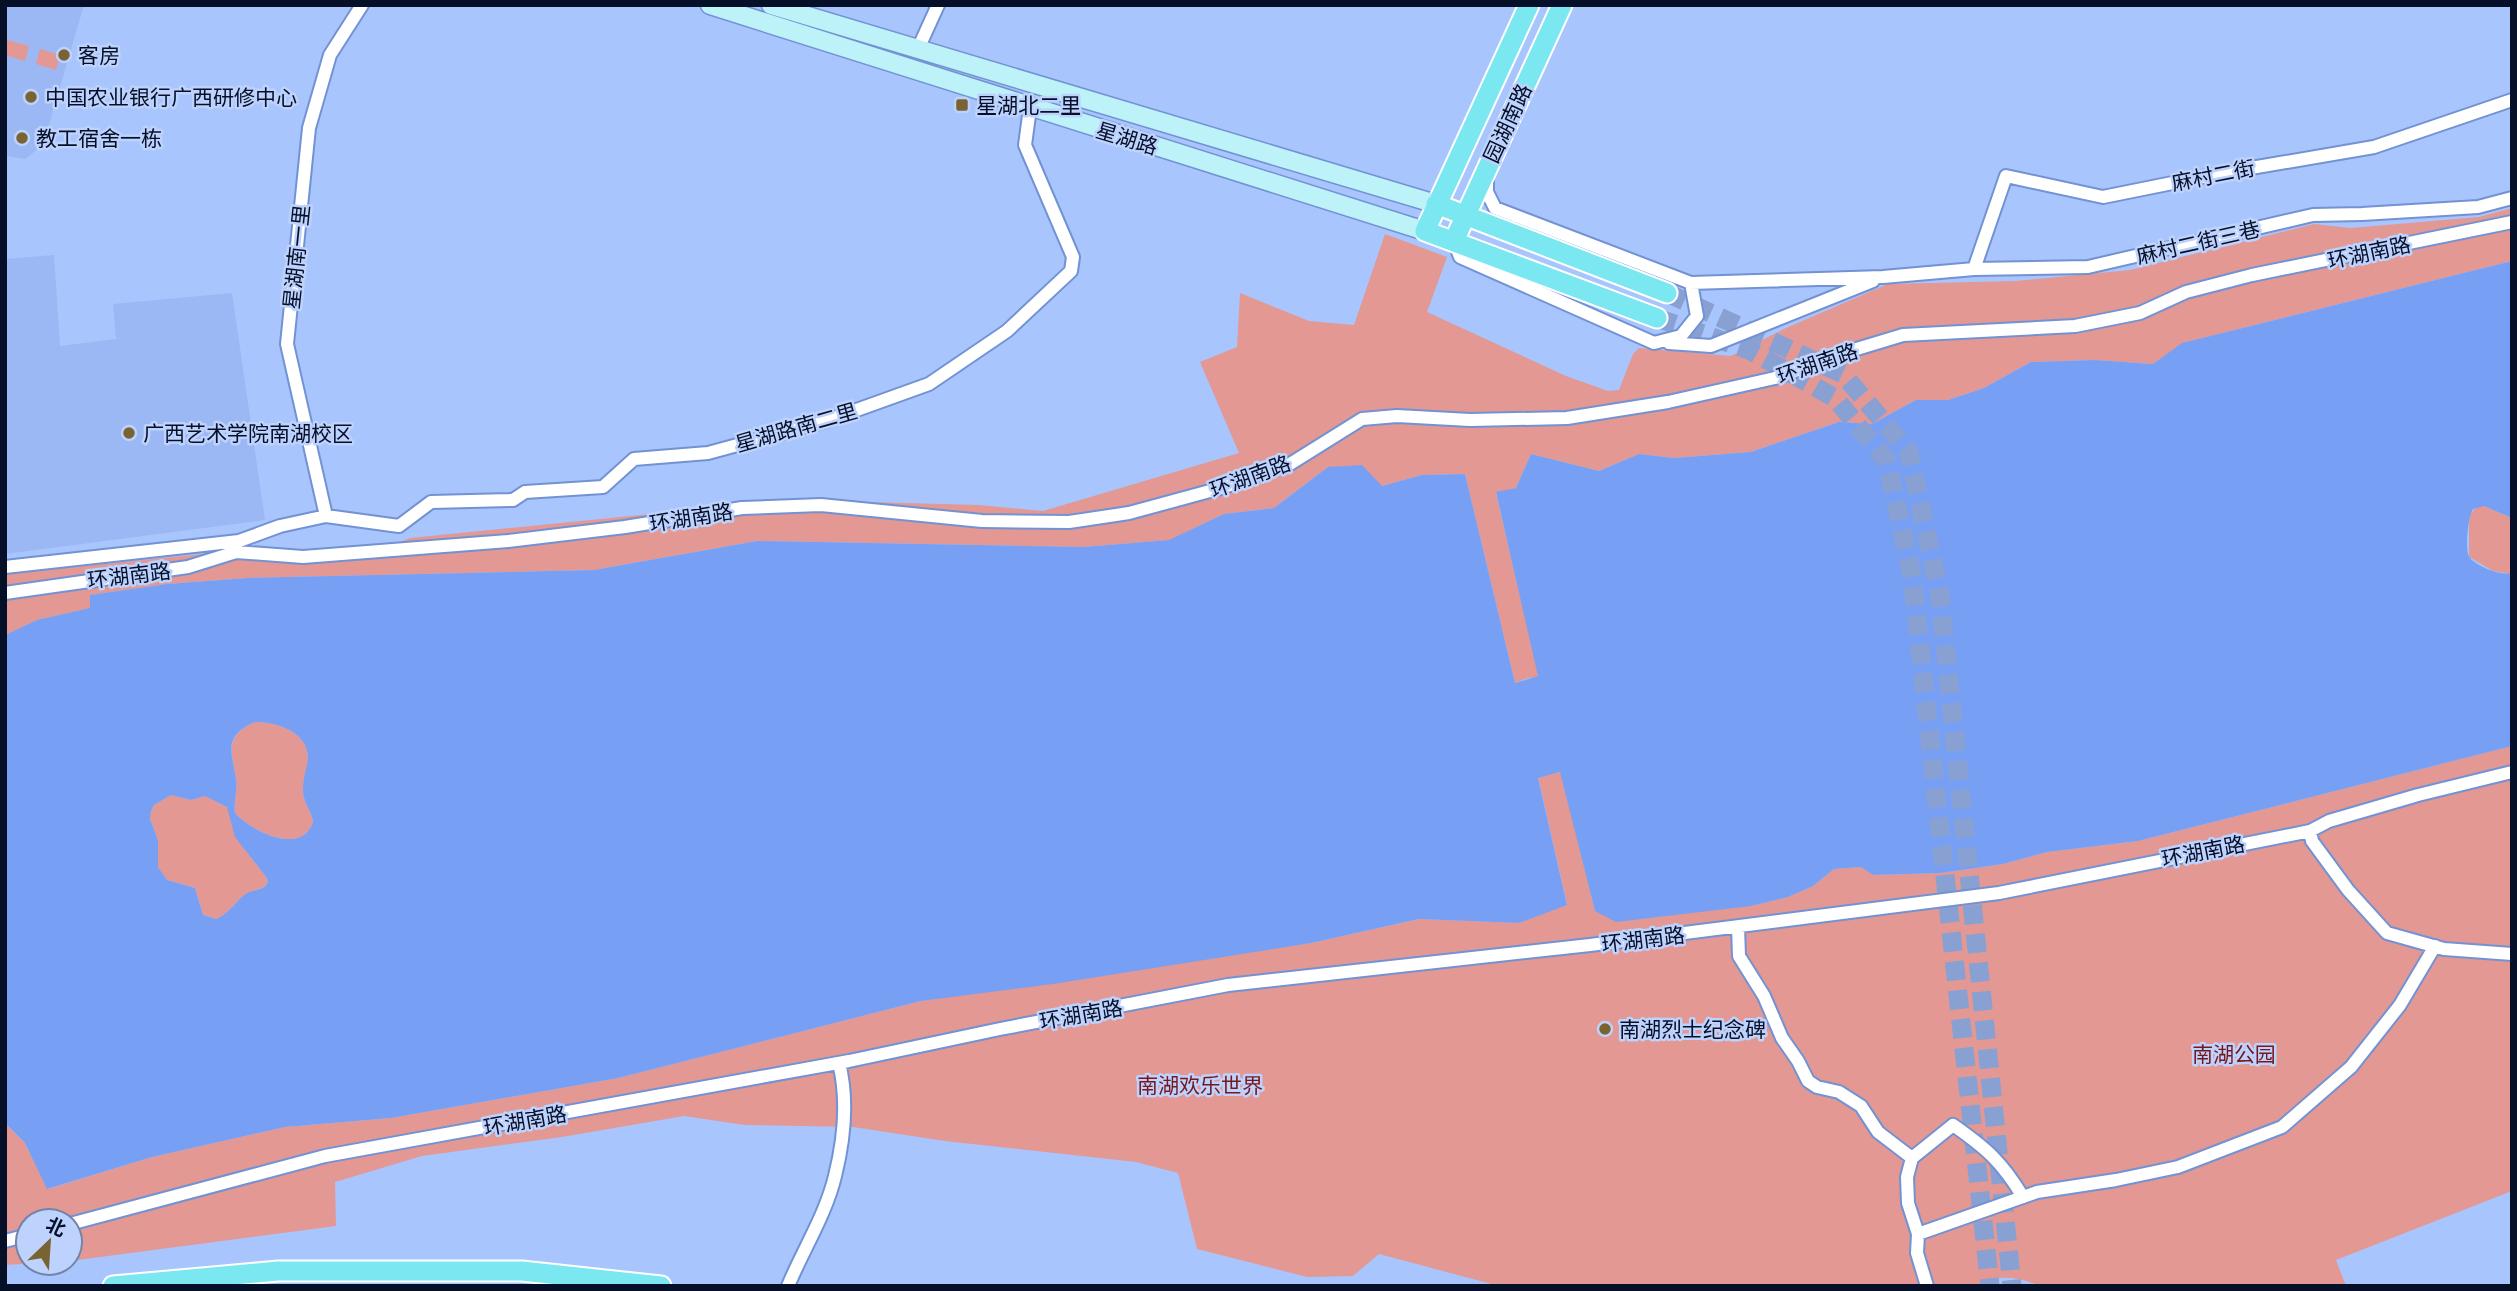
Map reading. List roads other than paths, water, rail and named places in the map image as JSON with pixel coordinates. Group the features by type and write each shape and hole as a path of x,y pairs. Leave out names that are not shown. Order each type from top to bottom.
{"main road":[{"name":"星湖路","path":"710,5 1425,231"},
{"name":"星湖路","path":"771,5 1436,204"},
{"name":"园湖南路","path":"1425,231 1529,5"},
{"name":"园湖南路","path":"1454,241 1562,5"},
{"path":"1436,204 1667,293"},
{"path":"1425,231 1657,318"},
{"path":"113,1286 278,1271 522,1270 661,1286"}],"street":[{"name":"星湖南一里","path":"326,516 287,344 309,128 330,55 362,5"},
{"path":"918,49 938,5"},
{"name":"麻村二街","path":"1974,269 2006,176 2104,197 2222,173 2374,147 2512,100"},
{"name":"星湖路南二里","path":"326,516 399,526 431,502 513,500 525,492 603,487 634,459 708,453 826,421 929,384 1007,331 1072,271 1073,257 1025,145 1030,108"},
{"path":"1487,166 1487,192 1495,208 1691,283 1883,277"},
{"name":"麻村二街三巷","path":"1883,277 1974,269 2088,267 2314,215 2479,207 2512,198"},
{"name":"环湖南路","path":"5,593 188,567 236,552 303,557 494,542 625,527 742,508 821,505 982,521 1069,522 1129,513 1221,488 1290,464 1362,419 1397,416 1470,420 1567,418 1668,401 1775,378 1903,335 2075,326 2140,313 2186,292 2252,275 2512,222"},
{"path":"1454,241 1460,257 1654,342 1711,346 1883,277"},
{"path":"1654,342 1681,336 1697,316 1691,283"},
{"path":"5,567 239,541 280,526 326,516"},
{"name":"环湖南路","path":"84,1220 325,1156 839,1063 1228,985 1738,927 1999,893 2310,831 2329,821 2512,772"},
{"path":"2310,831 2312,841 2348,890 2387,933 2435,946 2512,954"},
{"path":"1738,927 1740,956 1764,996 1782,1038 1808,1081 1817,1087 1839,1092 1861,1106 1878,1132 1912,1158"},
{"path":"1918,1234 2037,1192 2178,1167 2282,1127 2351,1068 2400,1005 2435,946"},
{"path":"788,1286 835,1177 844,1118 844,1085 839,1063"},
{"path":"1927,1286 1917,1252 1918,1234 1908,1203 1907,1177 1912,1158 1953,1125 1988,1150 2009,1173 2023,1197"}],"tunnel":[{"path":"1667,293 1843,374 1909,452 1940,596 2012,1286"},
{"path":"1657,318 1749,350 1835,398 1887,461 1912,576 1990,1286"}],"place":[{"name":"客房","path":"64,55"},
{"name":"中国农业银行广西研修中心","path":"31,97"},
{"name":"星湖北二里","path":"962,105"},
{"name":"教工宿舍一栋","path":"22,138"},
{"name":"广西艺术学院南湖校区","path":"129,433"},
{"name":"南湖烈士纪念碑","path":"1605,1029"}],"park label":[{"name":"南湖公园","path":"2234,1054"},
{"name":"南湖欢乐世界","path":"1200,1085"}]}
